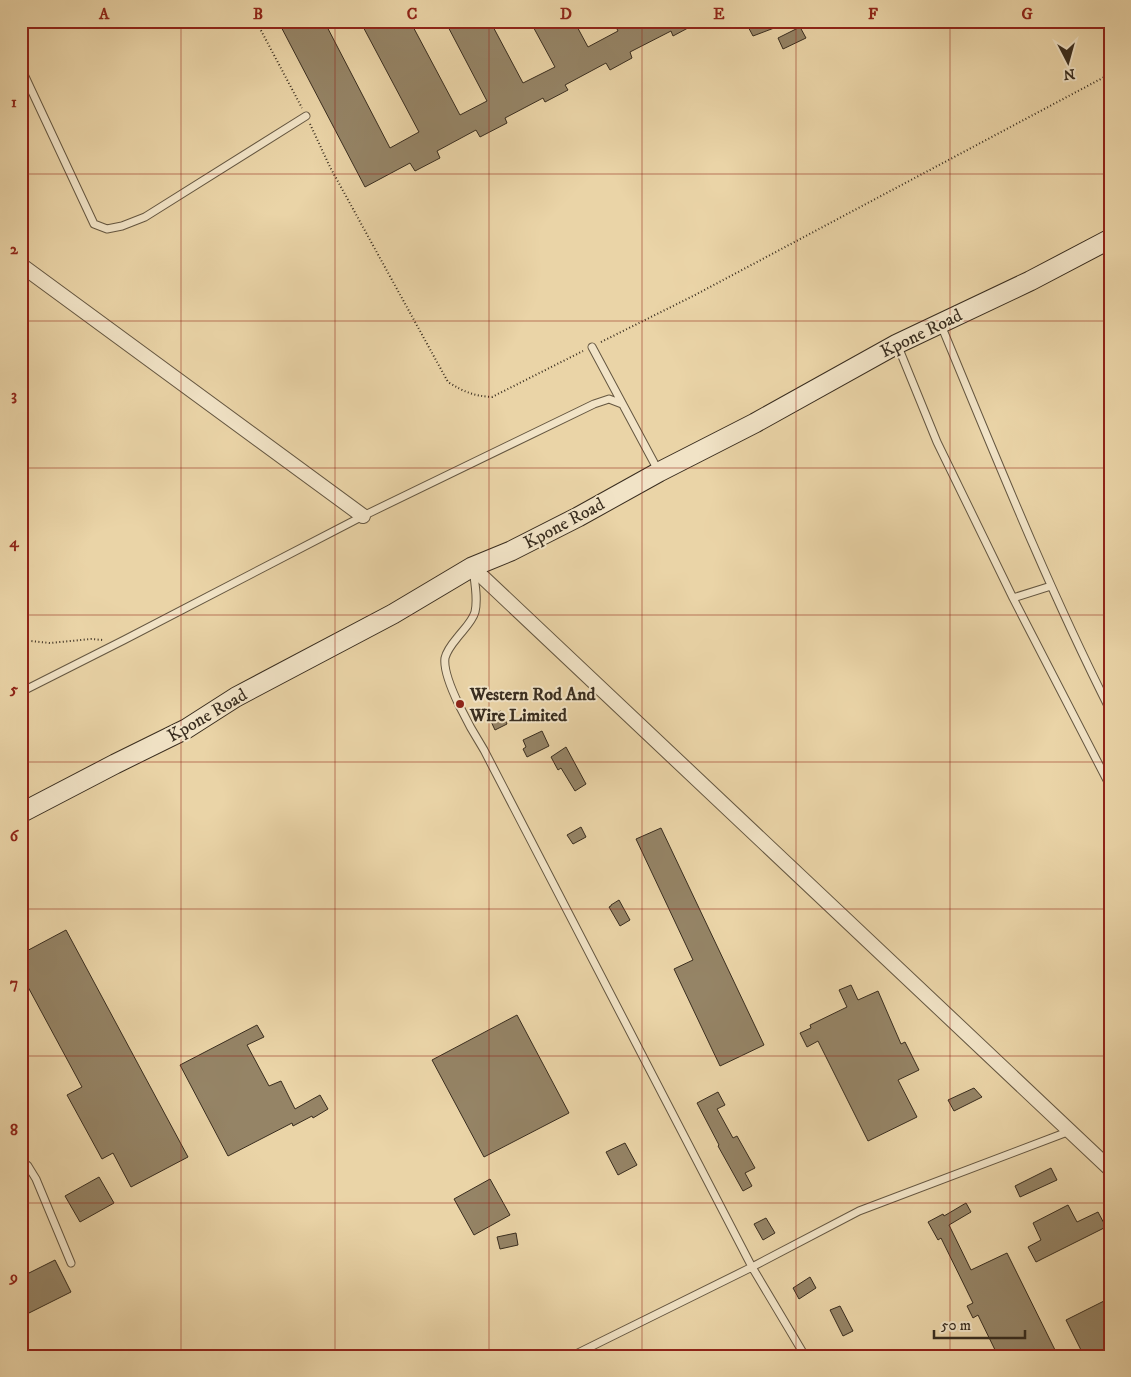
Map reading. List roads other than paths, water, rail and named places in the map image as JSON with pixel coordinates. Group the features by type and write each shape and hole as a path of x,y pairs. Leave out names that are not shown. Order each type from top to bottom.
{"main road":[{"name":"Kpone Road","path":"21,813 106,768 186,729 236,698 393,614 472,567 540,537 754,423 896,344 1030,281 1110,239"}],"street":[{"path":"21,264 363,516"},
{"path":"472,567 1110,1169"}],"lane":[{"path":"21,68 94,224 108,229 145,217 306,116"},
{"path":"940,323 1051,586 1110,710"},
{"path":"896,344 937,442 1013,598 1110,786"},
{"path":"592,347 659,472"},
{"path":"21,692 363,516 594,404 609,399 622,404"},
{"path":"472,567 476,588 474,613 470,622 448,650 445,657 448,678 471,729 752,1266 805,1356"},
{"path":"1013,598 1051,586"},
{"path":"572,1356 859,1211 1070,1132"},
{"path":"21,1160 28,1166 36,1180 71,1263"}],"place":[{"name":"Western Rod And Wire Limited","path":"460,704"}]}
